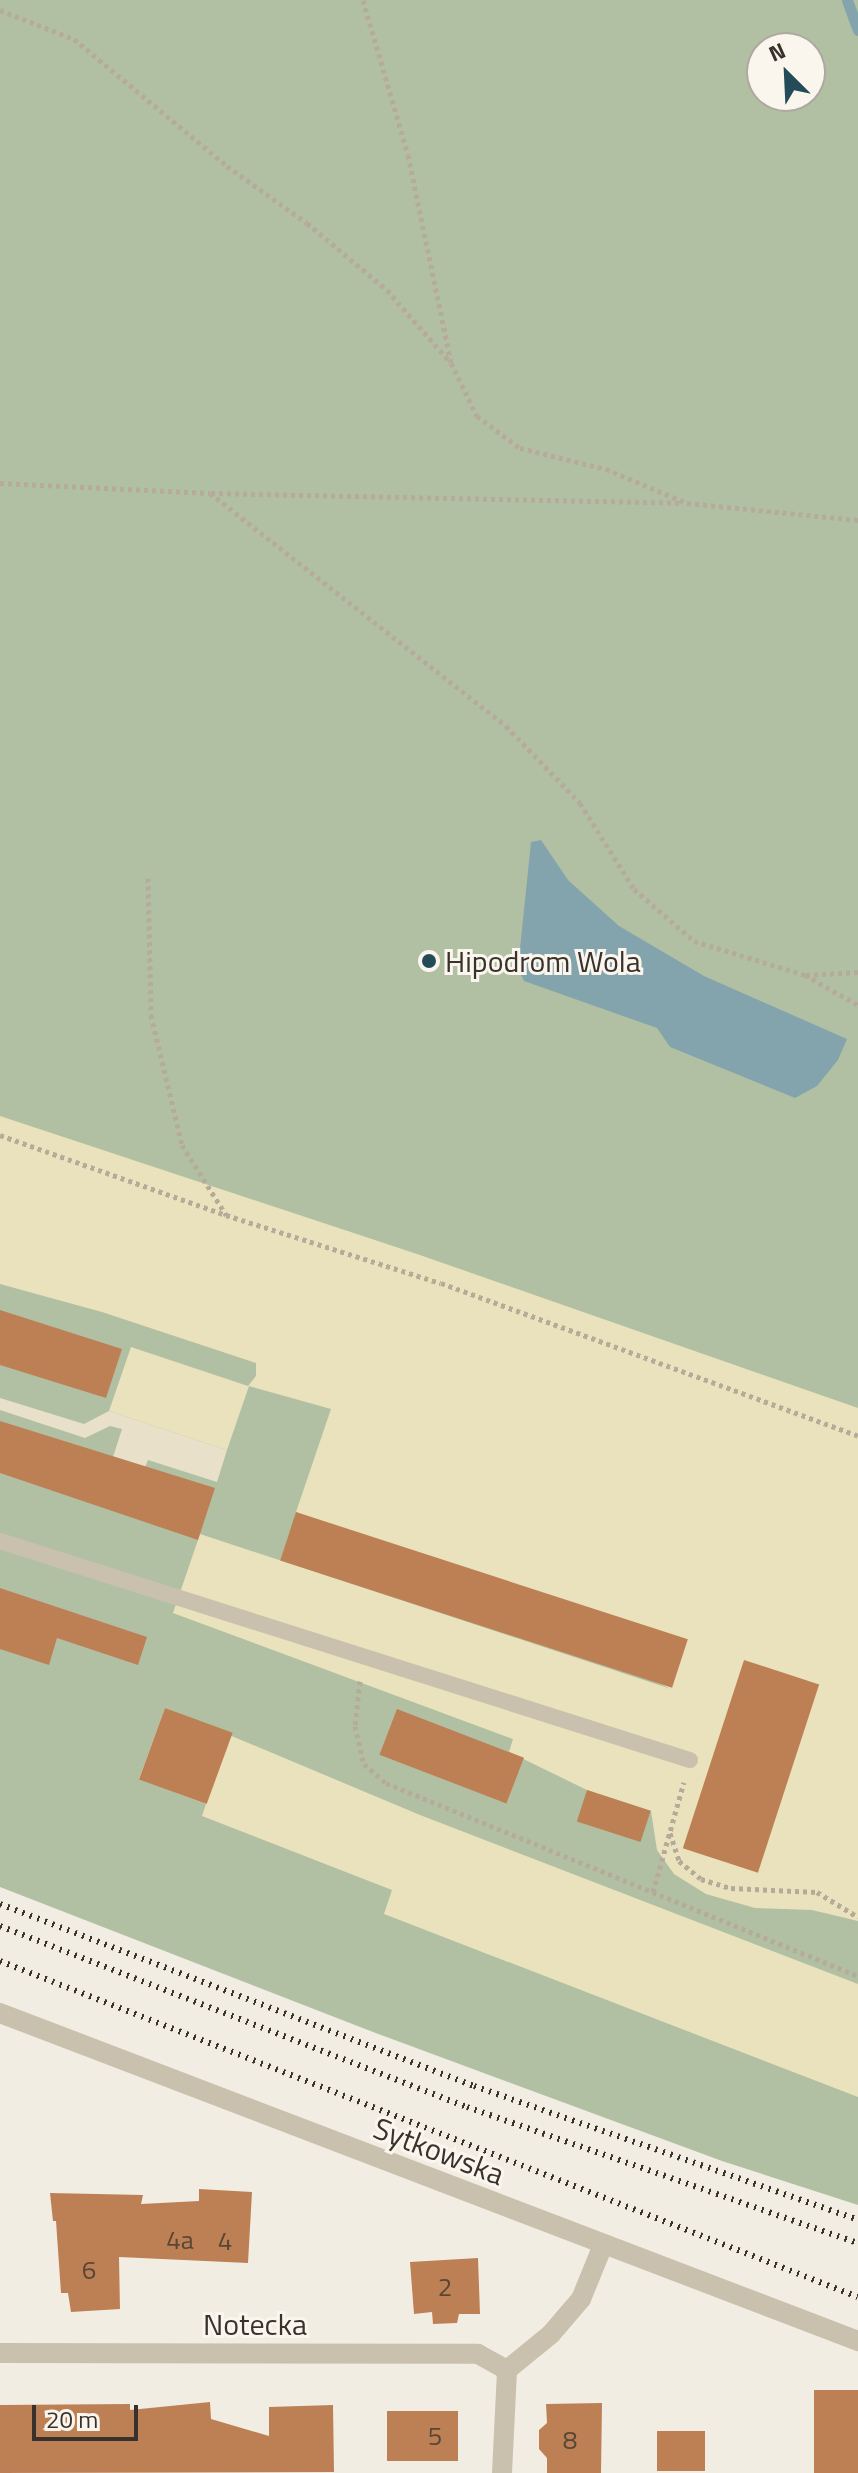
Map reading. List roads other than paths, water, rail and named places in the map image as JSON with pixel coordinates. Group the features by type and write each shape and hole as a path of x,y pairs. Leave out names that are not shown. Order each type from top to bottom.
{"street":[{"name":"Sytkowska","path":"0,2013 858,2341"},
{"path":"502,2473 507,2370 551,2334 581,2299 603,2245"},
{"name":"Notecka","path":"0,2353 478,2354 507,2370"}],"lane":[{"path":"0,1541 690,1760"}],"water":[{"path":"541,840 568,880 619,926 704,976 847,1039 838,1060 817,1086 795,1098 670,1047 657,1028 524,981 518,968 531,842"}],"waterway":[{"path":"847,0 858,30"}],"railway":[{"path":"0,1904 474,2086 858,2220"},
{"path":"0,1926 467,2107 858,2243"},
{"path":"0,1961 858,2297"}],"place":[{"name":"Hipodrom Wola","path":"429,961"}]}
